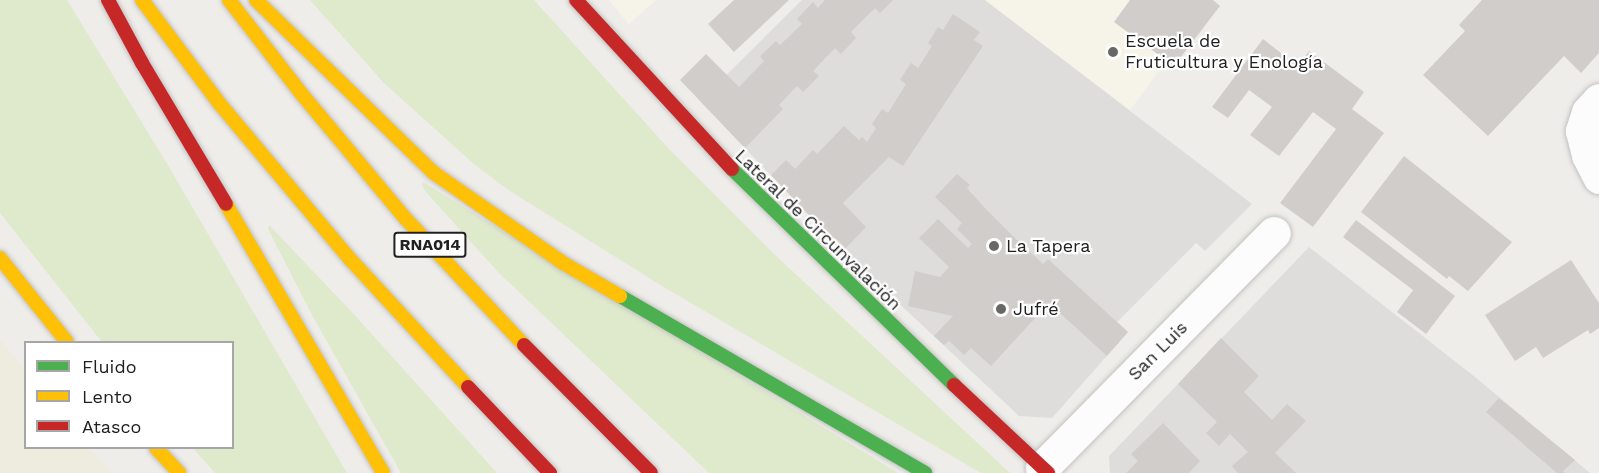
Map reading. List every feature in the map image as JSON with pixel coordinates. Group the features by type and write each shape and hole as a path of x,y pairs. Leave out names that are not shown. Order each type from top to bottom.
{"main road":[{"path":"108,0 142,63 383,473"},
{"path":"142,0 232,119 343,250 447,366 550,473"},
{"name":"RNA014","path":"229,0 300,92 406,219 544,368 651,473"},
{"path":"256,0 392,135 434,173 472,202 562,263 925,473"},
{"name":"Lateral de Circunvalación","path":"576,0 703,141 900,335 1045,471"},
{"path":"0,258 66,341"},
{"path":"158,449 178,473"}],"street":[{"path":"1599,100 1588,112 1582,130 1588,155 1599,177"},
{"name":"San Luis","path":"1045,471 1274,233"}],"shaded area":[{"path":"609,0 656,0 629,24"},
{"path":"802,0 985,0 1252,204 1205,251 1196,243 1117,322 1128,332 1052,418 1019,416 843,251 700,101"},
{"name":"Escuela de Fruticultura y Enología","path":"985,0 1212,0 1130,110"},
{"path":"1309,247 1475,377 1590,473 1110,473 1109,456"},
{"path":"0,339 24,370 24,449 91,449 112,473 0,473"}],"green space":[{"path":"0,0 67,0 169,167 347,473 215,473 194,449 234,449 234,341 101,341 0,213"},
{"path":"310,0 534,0 669,149 775,255 1010,473 981,473 662,286 507,189 475,165 384,83"},
{"path":"423,182 898,473 709,473 498,272 426,192 422,185"},
{"path":"269,225 350,310 497,473 401,473 312,315 268,229"}],"building":[{"path":"734,0 789,0 734,52 708,24"},
{"path":"825,0 893,0 880,13 875,8 851,32 856,38 841,54 835,48 813,71 819,76 803,92 797,86 779,105 783,109 745,148 680,80 706,54 739,87 764,61 760,56 776,41 780,45 802,24 797,19 813,2 818,8"},
{"path":"1130,0 1213,0 1220,6 1174,66 1114,22"},
{"path":"1482,0 1599,0 1599,53 1581,73 1564,56 1488,136 1423,75 1465,31 1459,25"},
{"path":"953,14 980,32 974,40 983,46 903,166 889,157 843,203 866,227 843,251 771,175 786,160 795,169 813,150 817,154 844,126 859,140 862,137 867,142 876,128 872,124 882,109 888,113 906,84 900,80 911,63 918,68 932,46 928,43 938,27 943,30"},
{"path":"1263,39 1298,66 1309,51 1364,92 1352,109 1384,133 1313,227 1280,203 1336,129 1313,112 1279,156 1250,135 1272,107 1249,90 1228,118 1212,107"},
{"path":"1404,156 1512,242 1468,291 1449,276 1447,279 1361,212"},
{"path":"957,174 970,185 967,188 982,205 1020,243 1043,264 1048,259 1128,332 1107,356 1049,303 991,366 971,348 964,355 949,341 944,345 934,336 953,316 908,306 915,271 940,277 949,267 919,238 938,219 968,248 972,244 957,229 962,223 935,197"},
{"path":"1356,220 1455,296 1426,334 1397,312 1413,290 1343,237"},
{"path":"1571,260 1599,303 1599,328 1590,334 1588,330 1543,358 1536,347 1515,361 1485,315"},
{"path":"1221,338 1259,376 1244,392 1272,420 1287,404 1306,421 1275,453 1296,473 1238,473 1232,466 1248,452 1230,434 1219,446 1206,433 1217,422 1178,384"},
{"path":"1499,398 1575,460 1563,471 1565,473 1557,473 1486,412"},
{"path":"1163,423 1200,461 1189,473 1126,473 1138,461 1131,454"}],"traffic: fast":[{"path":"732,169 954,385"},
{"path":"620,296 925,473"}],"traffic: slow":[{"path":"142,0 219,103 349,258 468,387"},
{"path":"229,0 300,92 406,219 524,345"},
{"path":"256,0 434,173 563,263 620,296"},
{"path":"226,204 383,473"},
{"path":"0,258 66,341"},
{"path":"157,449 179,473"}],"traffic: jam":[{"path":"108,0 142,63 226,204"},
{"path":"576,0 732,169"},
{"path":"524,345 651,473"},
{"path":"954,385 1048,473"},
{"path":"468,387 550,473"}],"place":[{"name":"Escuela de Fruticultura y Enología","path":"1113,52"},
{"name":"La Tapera","path":"994,246"},
{"name":"Jufré","path":"1001,309"}]}
